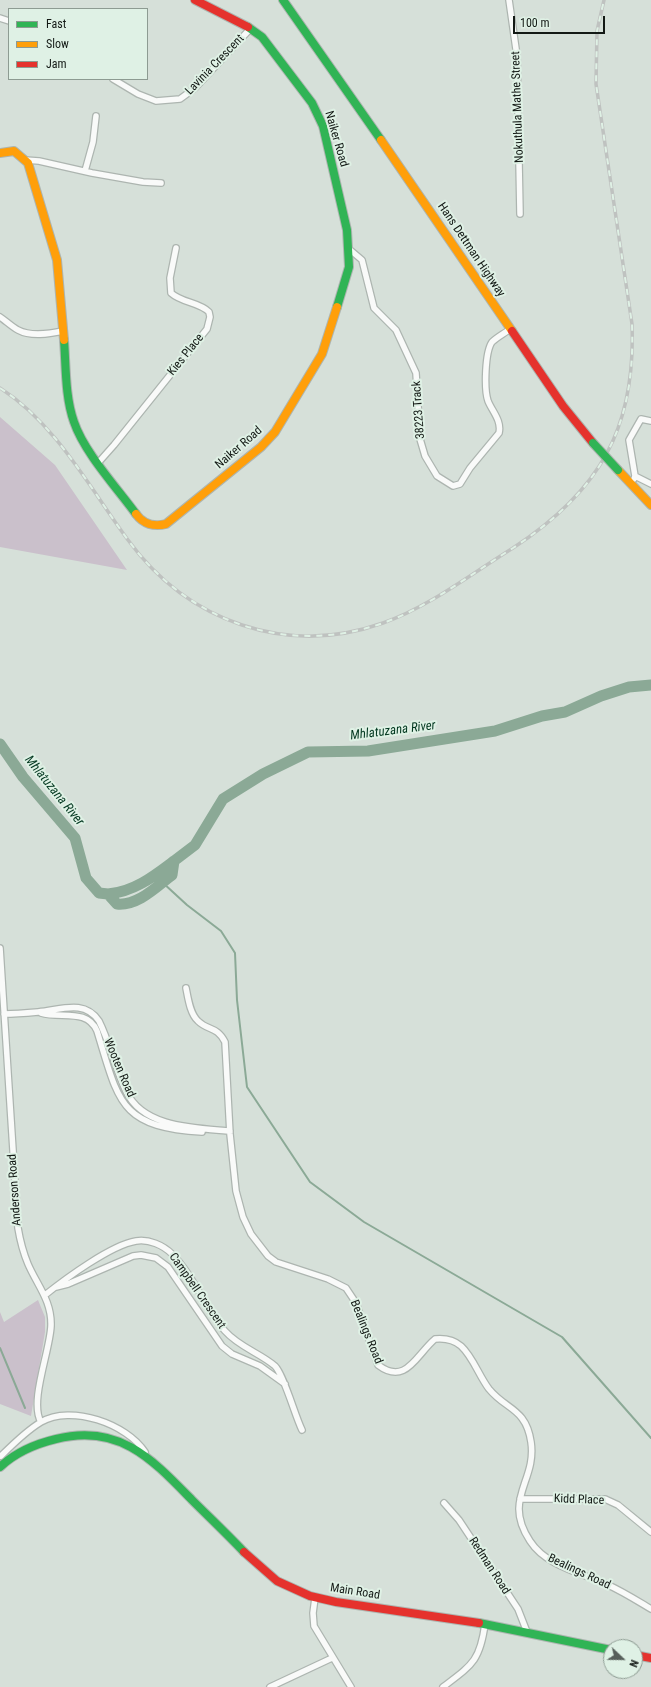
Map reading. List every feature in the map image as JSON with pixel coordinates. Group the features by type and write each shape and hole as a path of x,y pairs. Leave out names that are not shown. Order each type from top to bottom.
{"street":[{"name":"Naiker Road","path":"25,160 32,174 57,260 62,332 72,415 77,431 98,463 138,517 148,524 160,526 166,524 261,447 275,432 322,354 347,275 350,259 347,230 327,142 318,113 267,42 251,28 195,0"},
{"name":"Hans Dettman Highway","path":"282,0 305,29 563,406 593,443 633,488 651,505"},
{"name":"Nokuthula Mathe Street","path":"509,0 517,56 520,214"},
{"name":"Lavinia Crescent","path":"115,80 138,94 156,101 180,99 195,88 251,28"},
{"path":"85,171 93,142 96,116"},
{"path":"0,153 14,151 25,160 39,161 143,182 161,183"},
{"name":"Kies Place","path":"98,463 207,329 210,323 209,312 206,309 181,300 171,292 170,278 176,248"},
{"name":"38223 Track","path":"349,249 362,260 374,308 396,330 416,373 420,439 425,456 437,476 453,486 460,484 470,468 499,433 499,422 486,392 487,358 493,341 510,329"},
{"path":"0,317 18,330 29,334 51,334 62,332"},
{"path":"633,488 635,476 629,440 641,419 651,421"},
{"path":"635,476 651,484"},
{"name":"Anderson Road","path":"0,948 18,1228 28,1264 45,1295 51,1325 49,1344 37,1405 38,1416 41,1422"},
{"name":"Bealings Road","path":"186,988 194,1016 198,1021 220,1033 225,1042 230,1133 239,1204 251,1234 268,1256 276,1262 328,1278 346,1288 356,1303 378,1365 388,1372 401,1372 414,1362 435,1339 448,1339 462,1346 490,1390 516,1411 529,1432 531,1443 529,1467 520,1498 520,1521 531,1542 542,1554 558,1564 627,1594 651,1609"},
{"name":"Wooten Road","path":"4,1014 40,1012 76,1007 87,1009 102,1026 128,1096 137,1106 146,1113 162,1120 180,1125 230,1133"},
{"name":"Wooten Road","path":"40,1012 57,1016 79,1016 91,1021 97,1031 121,1099 132,1112 143,1120 158,1126 179,1130 230,1133"},
{"name":"Campbell Crescent","path":"45,1295 90,1263 127,1244 144,1241 157,1244 173,1254 226,1332 276,1367 280,1372 302,1430"},
{"name":"Campbell Crescent","path":"54,1288 68,1284 132,1256 141,1255 156,1258 163,1262 174,1275 222,1346 232,1354 260,1366 285,1384"},
{"name":"Main Road","path":"0,1467 3,1457 16,1440 41,1422 52,1418 66,1416 94,1419 115,1426 139,1443 146,1455"},
{"name":"Main Road","path":"3,1457 46,1441 78,1436 94,1436 128,1444 146,1455 170,1477 250,1560 269,1576 286,1586 315,1598 485,1624 603,1648"},
{"name":"Kidd Place","path":"520,1498 605,1499 618,1505 651,1532"},
{"name":"Redman Road","path":"444,1503 459,1520 518,1610 527,1632"},
{"path":"315,1598 313,1612 314,1626 332,1658 351,1687"},
{"path":"443,1687 469,1668 477,1658 481,1648 485,1624"},
{"path":"270,1687 332,1658"}],"shaded area":[{"path":"0,417 55,465 127,570 0,547"},
{"path":"38,1300 45,1317 45,1332 31,1416 0,1404 0,1312 4,1322"}],"waterway":[{"name":"Mhlatuzana River","path":"0,744 23,777 75,838 86,878 99,893 108,894 117,904 125,904 146,895 172,875 174,861 195,845 223,799 263,774 308,752 368,751 495,731 542,716 565,712 601,696 629,687 651,685"},
{"name":"Mhlatuzana River","path":"108,894 117,893 135,887 151,878 174,861"},
{"path":"162,882 187,905 221,931 235,953 237,1000 247,1087 310,1182 364,1222 562,1337 651,1438"},
{"path":"0,1348 25,1408"}],"railway":[{"path":"0,388 38,419 55,438 128,540 152,569 180,592 210,611 242,625 276,633 311,636 347,633 383,623 400,616 450,589 513,548 543,526 569,504 590,479 607,454 619,426 627,395 632,361 632,324 596,84 597,31 604,0"}],"traffic: fast":[{"path":"283,0 381,140"},
{"path":"248,27 262,37 312,103 323,126 347,230 349,267 337,307"},
{"path":"64,340 66,381 74,422 79,434 93,457 136,514"},
{"path":"593,443 618,470"},
{"path":"0,1467 26,1449 56,1439 78,1435 98,1436 116,1440 133,1448 163,1471 244,1552"},
{"path":"479,1623 603,1648"}],"traffic: slow":[{"path":"381,140 512,331"},
{"path":"0,153 14,151 28,163 57,260 64,340"},
{"path":"136,514 149,524 166,524 261,447 275,432 322,354 337,307"},
{"path":"618,470 651,505"}],"traffic: jam":[{"path":"195,0 248,27"},
{"path":"512,331 563,406 593,443"},
{"path":"244,1552 277,1581 310,1596 336,1602 479,1623"},
{"path":"643,1656 651,1658"}]}
